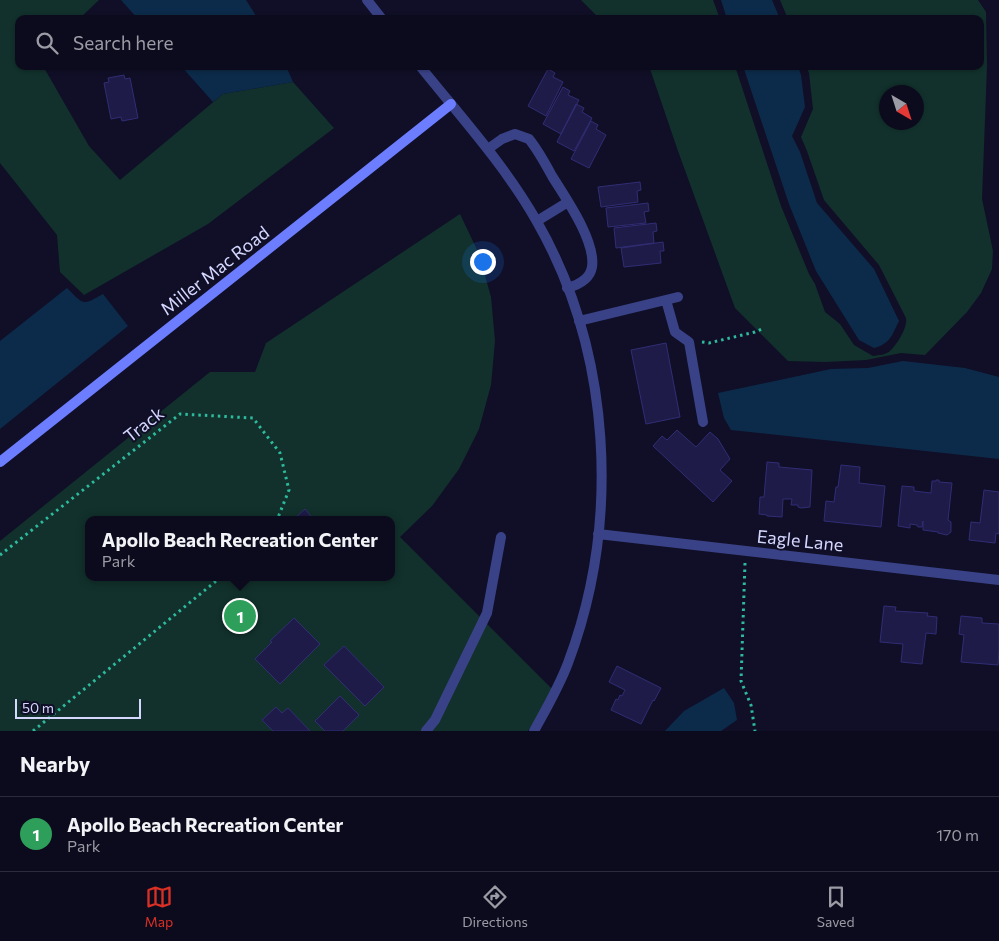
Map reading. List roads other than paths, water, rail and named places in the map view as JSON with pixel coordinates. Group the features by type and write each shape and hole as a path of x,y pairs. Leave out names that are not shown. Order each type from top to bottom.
{"street":[{"path":"367,0 379,15"},
{"path":"423,70 488,150 517,189 537,221 556,258 568,288 586,342 594,384 600,437 601,484 598,534 591,581 582,621 567,665 534,731"},
{"name":"Miller Mac Road","path":"0,462 451,104"},
{"path":"488,150 502,139 515,134 529,139 579,220 592,255 592,266 590,274 584,280 576,286 568,288"},
{"path":"537,221 568,202"},
{"path":"579,321 678,297"},
{"path":"666,300 675,332 689,342 703,422"},
{"name":"Eagle Lane","path":"598,534 999,580"},
{"path":"426,731 435,720 487,613 501,537"}],"water":[{"path":"121,0 246,0 255,15 134,15"},
{"path":"721,0 772,0 778,15 726,15"},
{"path":"185,70 288,70 293,82 223,94 213,102"},
{"path":"744,70 799,70 805,107 792,136 800,152 817,203 874,269 899,321 890,338 884,344 874,348 859,340 816,271 789,204"},
{"path":"67,288 80,301 84,302 91,301 103,294 128,326 0,429 0,341"},
{"path":"903,361 965,368 999,377 999,459 731,430 724,418 718,393 831,369 868,368"},
{"path":"724,688 734,703 737,720 721,731 665,731 684,711"}],"place":[{"name":"Apollo Beach Recreation Center","path":"240,616"}]}
